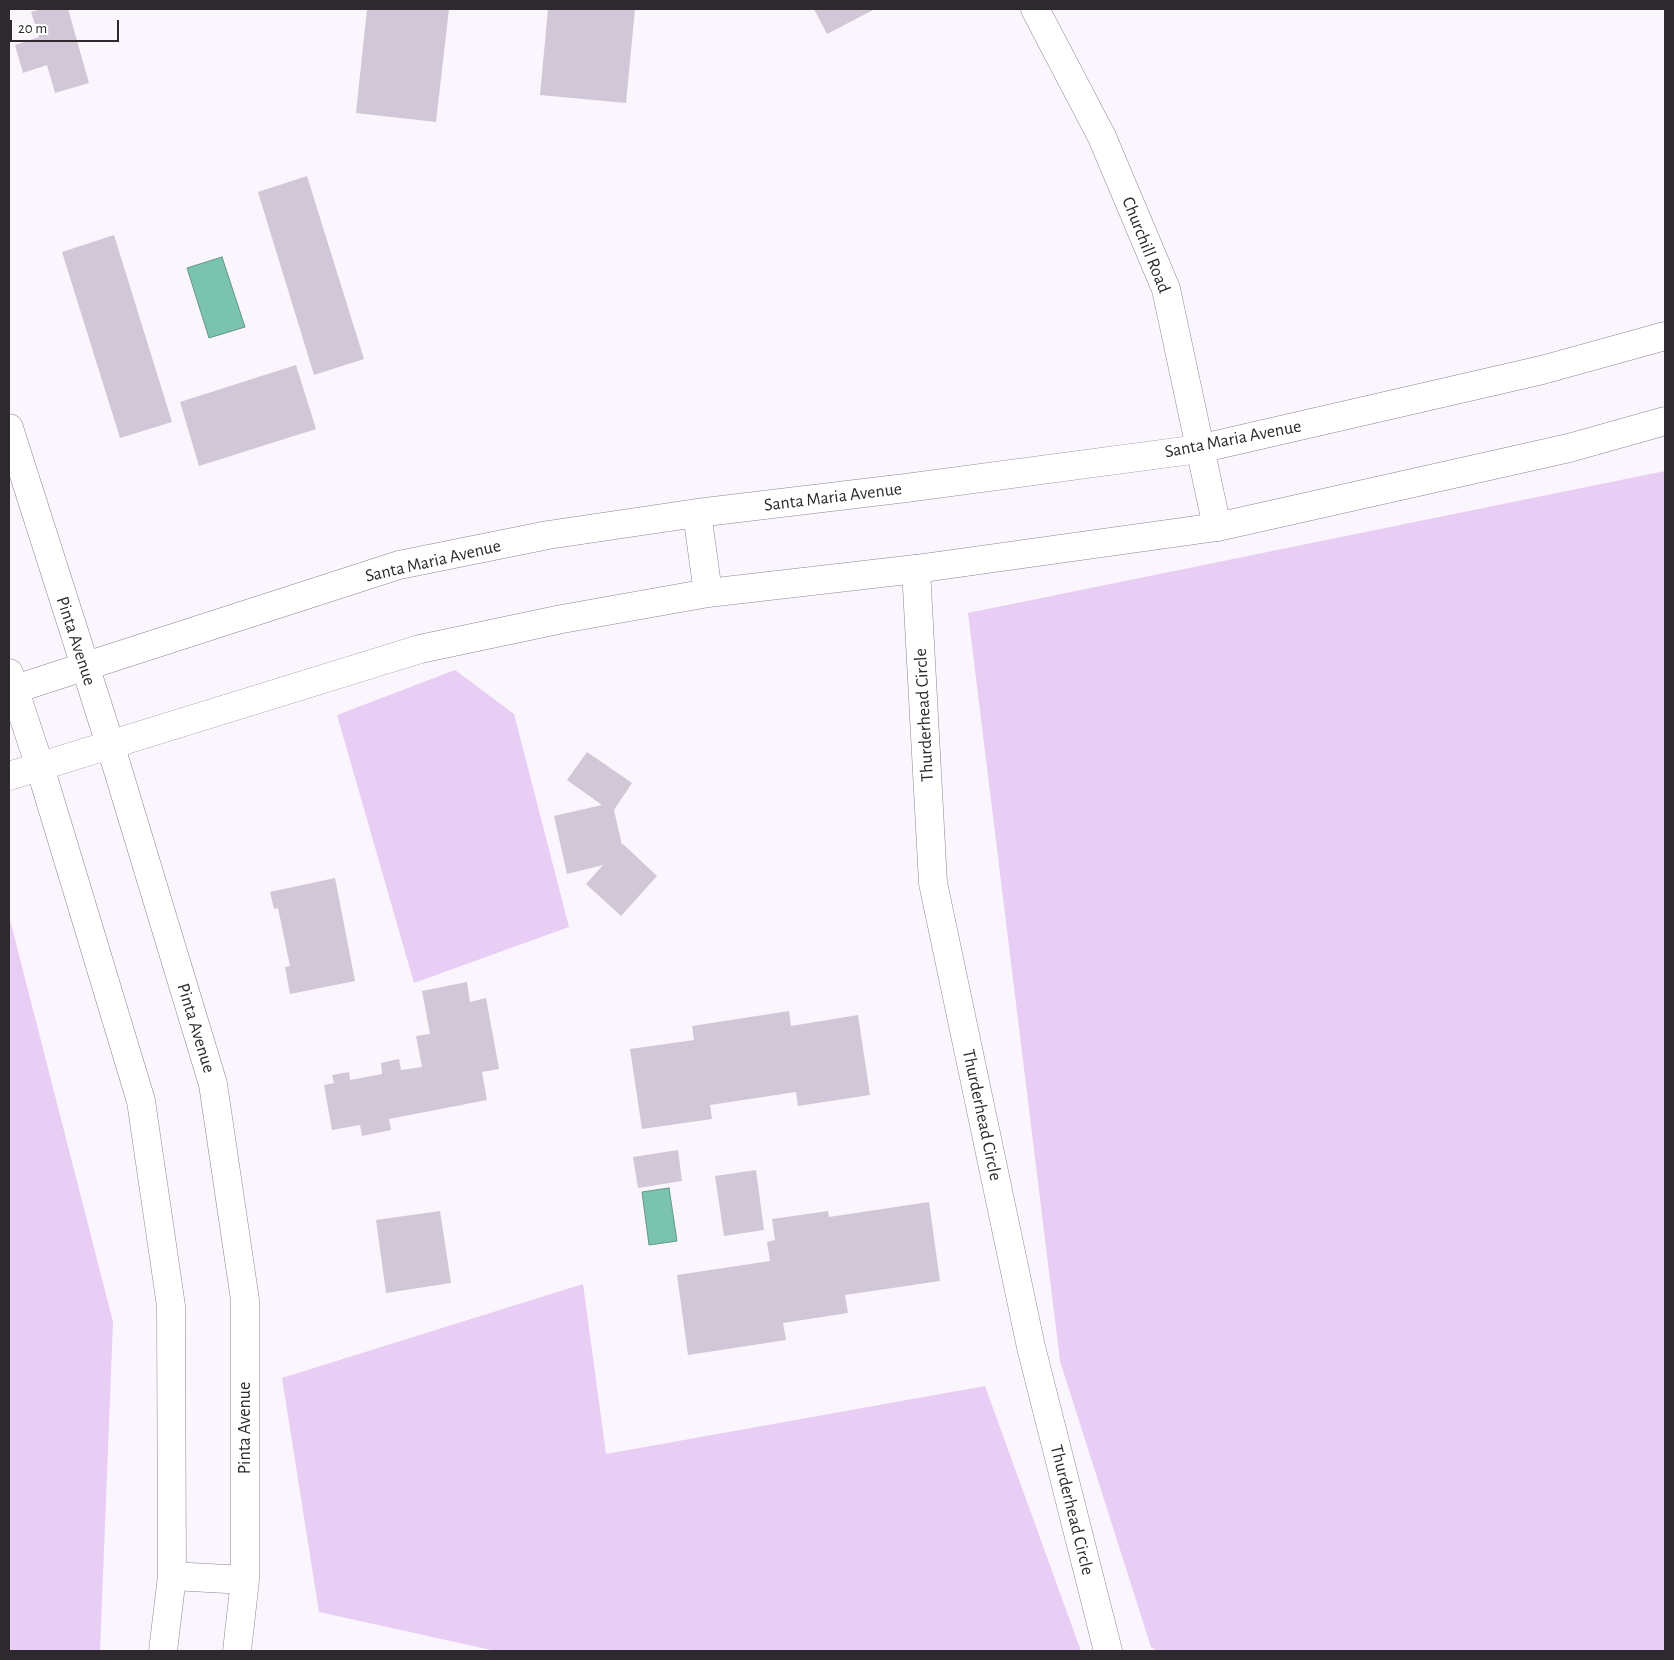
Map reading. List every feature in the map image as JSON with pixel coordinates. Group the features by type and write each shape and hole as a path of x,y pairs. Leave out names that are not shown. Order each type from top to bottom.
{"street":[{"name":"Churchill Road","path":"1035,9 1102,137 1166,289 1217,527"},
{"name":"Santa Maria Avenue","path":"11,684 84,667 399,564 548,535 697,513 906,488 1200,449 1542,370 1665,336"},
{"path":"9,776 420,649 562,619 708,594 916,569 1217,527 1569,448 1665,421"},
{"name":"Pinta Avenue","path":"9,428 110,744 213,1084 245,1300 245,1580 237,1651"},
{"path":"697,513 708,594"},
{"name":"Thurderhead Circle","path":"916,569 933,883 1031,1347 1108,1651"},
{"path":"11,684 40,767 141,1101 171,1306 172,1576 163,1651"},
{"path":"172,1576 245,1580"}],"shaded area":[{"path":"222,257 245,327 209,338 187,268"},
{"path":"1665,471 1665,1651 1158,1651 1151,1647 1060,1361 968,613"},
{"path":"455,670 514,714 569,927 414,983 337,715"},
{"path":"9,916 113,1322 100,1651 9,1651"},
{"path":"669,1188 677,1241 649,1245 642,1192"},
{"path":"583,1284 606,1454 985,1386 1081,1651 496,1651 319,1612 282,1378"}],"building":[{"path":"42,9 68,9 89,83 55,93 47,65 23,73 15,45 39,37 31,12"},
{"path":"367,9 449,9 436,122 356,113"},
{"path":"548,9 635,9 626,103 540,95"},
{"path":"814,9 875,9 827,34"},
{"path":"307,176 364,359 314,375 258,192"},
{"path":"114,235 172,422 120,438 62,252"},
{"path":"296,365 316,429 199,466 180,402"},
{"path":"587,752 632,783 614,810 622,845 657,876 621,916 586,884 603,865 567,874 554,816 602,805 567,780"},
{"path":"335,878 355,981 290,994 285,967 290,966 278,908 274,909 270,892"},
{"path":"467,982 470,1002 486,998 499,1069 482,1072 487,1100 389,1119 391,1130 362,1136 360,1125 332,1130 324,1085 334,1083 332,1075 349,1072 350,1080 382,1074 381,1063 399,1059 401,1070 422,1067 416,1036 430,1034 422,991"},
{"path":"789,1011 791,1026 858,1015 870,1095 798,1106 796,1092 710,1105 712,1119 642,1129 630,1049 694,1040 692,1026"},
{"path":"678,1150 682,1181 638,1188 633,1157"},
{"path":"756,1170 764,1230 724,1236 715,1176"},
{"path":"929,1202 940,1281 845,1295 848,1313 783,1323 786,1340 688,1355 677,1275 770,1261 767,1242 775,1240 772,1219 828,1211 829,1217"},
{"path":"440,1211 451,1283 386,1293 376,1220"}]}
